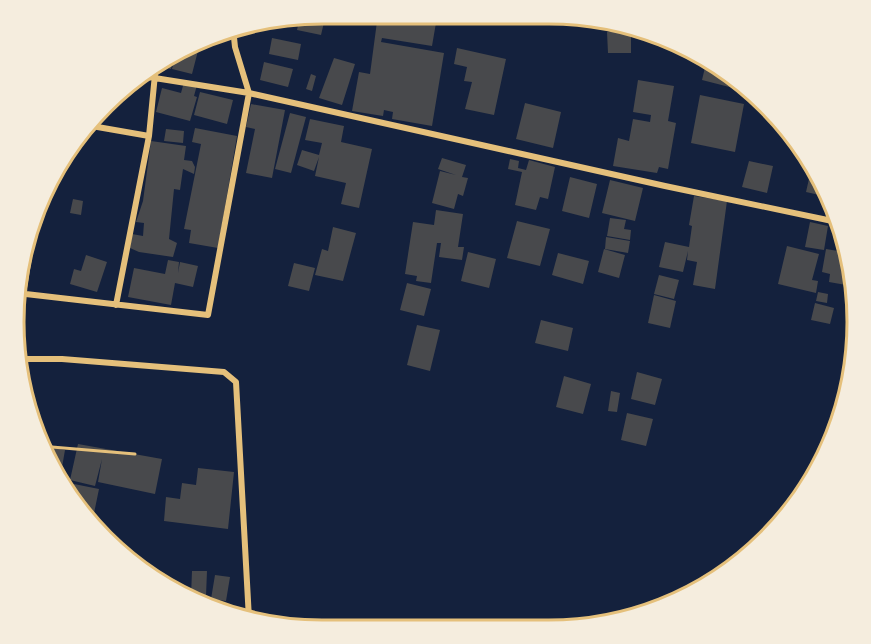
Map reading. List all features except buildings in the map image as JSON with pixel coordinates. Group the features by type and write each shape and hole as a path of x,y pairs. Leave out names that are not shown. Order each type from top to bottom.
{"street":[{"path":"26,295 208,315 249,93 234,37"},
{"path":"116,305 149,136 154,78 249,93 829,220"},
{"path":"97,127 149,136"},
{"path":"27,359 62,359 224,372 236,382 249,611"}],"path":[{"path":"52,447 135,454"}]}
